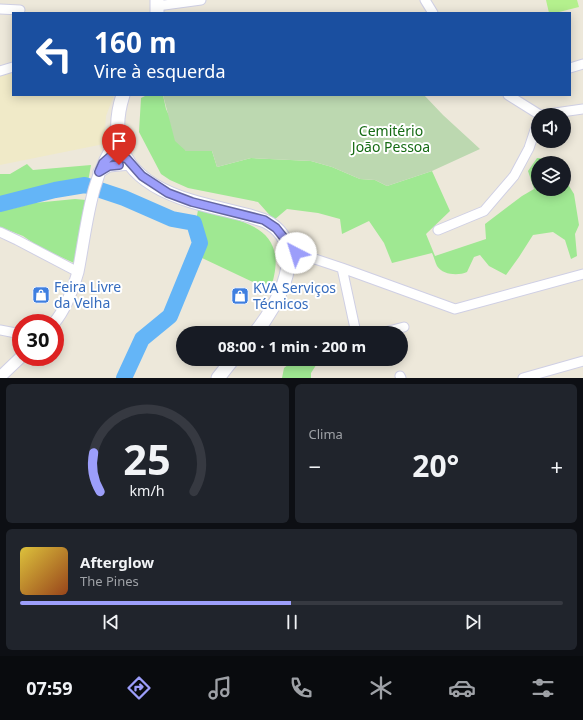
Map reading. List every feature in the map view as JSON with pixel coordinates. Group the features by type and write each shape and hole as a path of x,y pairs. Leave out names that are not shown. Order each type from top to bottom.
{"main road":[{"path":"123,96 118,116 122,152 149,182 168,193 192,202 264,220 276,228 284,238 288,250 286,279 273,308 260,326"},
{"path":"218,378 227,366"}],"street":[{"path":"0,9 20,11 21,0"},
{"path":"157,6 201,0"},
{"path":"425,0 432,12"},
{"path":"571,68 583,64"},
{"path":"0,71 12,67"},
{"path":"510,96 531,109"},
{"path":"571,111 583,109"},
{"path":"438,230 484,211 514,176 531,142"},
{"path":"61,314 74,286 91,205 108,152 122,152"},
{"path":"102,170 122,152"},
{"path":"102,170 111,156 122,152"},
{"path":"0,232 78,272"},
{"path":"288,250 455,309 583,274"},
{"path":"342,268 354,326"},
{"path":"0,330 12,332"},
{"path":"522,378 583,361"},
{"path":"0,376 12,366"}],"shaded area":[{"path":"12,73 12,96 114,96 106,116 104,144 0,165 0,76"}],"green space":[{"path":"546,0 577,0 579,7 559,12 549,12"},
{"path":"145,96 163,96 166,109 186,151 212,151 217,167 251,158 311,161 332,167 360,179 375,180 387,186 432,171 450,211 426,234 435,256 486,239 485,224 531,191 531,196 571,196 571,189 574,194 579,225 575,234 577,256 571,259 565,240 553,232 533,235 506,275 489,266 480,255 474,257 467,272 459,274 447,273 440,269 437,266 432,253 392,263 384,243 369,221 342,234 340,219 318,213 287,209 274,220 258,202 188,188 170,180 161,174 139,132 141,98"},
{"name":"Cemitério João Pessoa","path":"163,96 425,96 480,149 432,171 387,186 375,180 360,179 332,167 311,161 251,158 217,167 212,151 186,151 175,141"},
{"path":"27,164 33,170 91,165 88,182 42,189 0,198 0,174 10,174"},
{"path":"531,167 531,180 528,171"},
{"path":"75,199 86,200 81,233 74,263 39,247 23,236 0,227 0,209 11,209 34,203"},
{"path":"198,210 233,218 248,224 260,231 270,240 275,253 275,269 270,290 202,258 204,238 196,221"},
{"path":"286,366 316,366 311,373 311,378 282,378 284,368"}],"waterway":[{"path":"0,204 55,190 85,185 124,198 172,219 194,223 200,243 170,316 142,339 124,378"}],"place":[{"name":"Feira Livre da Velha","path":"41,295"},
{"name":"KVA Serviços Técnicos","path":"240,296"}],"route":[{"path":"119,165 109,166 99,172 103,163 111,156 115,155 127,159 130,164 149,182 168,193 192,202 264,220 276,228 284,238 288,250 296,253"}]}
